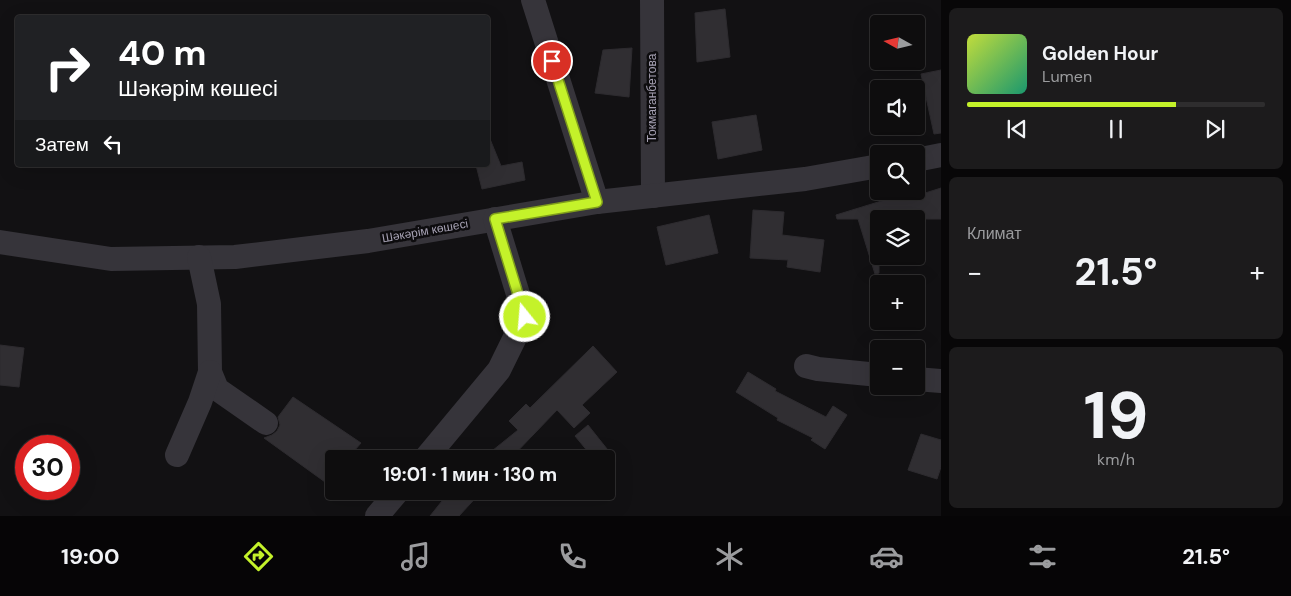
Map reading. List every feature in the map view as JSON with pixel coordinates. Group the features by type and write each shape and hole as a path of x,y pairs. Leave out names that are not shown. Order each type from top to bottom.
{"street":[{"path":"533,0 597,202"},
{"name":"Токмаганбетова","path":"652,0 653,196"},
{"path":"925,158 941,155"},
{"name":"Шәкәрім көшесі","path":"0,242 111,259 235,257 368,241 597,202 805,179 870,168"},
{"path":"433,450 500,370 525,317 495,219"},
{"path":"199,257 209,304 210,372 216,389 266,423"},
{"path":"806,366 870,374"},
{"path":"177,455 200,402 210,372"},
{"path":"925,380 941,381"},
{"path":"377,516 390,500"}],"building":[{"path":"725,9 730,57 697,62 695,13"},
{"path":"632,48 629,97 595,93 603,50"},
{"path":"941,70 941,133 934,134 925,92 925,80 922,80 921,74"},
{"path":"756,115 762,150 718,159 712,122"},
{"path":"490,139 501,166 522,162 525,180 482,189 476,167 490,167"},
{"path":"941,188 941,219 925,219 925,210 870,210 870,258 858,219 837,219 836,215 885,200 925,200 925,193"},
{"path":"753,210 784,212 782,235 824,240 820,272 787,267 788,260 750,258"},
{"path":"709,215 718,253 666,265 657,227"},
{"path":"872,265 879,265 879,273 875,274"},
{"path":"0,345 24,348 19,387 0,385"},
{"path":"593,346 617,372 582,405 590,413 574,428 557,410 519,450 493,450 518,430 509,421 526,404 530,408"},
{"path":"748,372 776,389 775,391 826,417 833,406 847,415 825,449 811,440 813,438 777,420 778,418 736,392"},
{"path":"293,397 361,443 355,450 325,450 325,482 264,438 277,431 280,425 278,417"},
{"path":"588,425 608,450 587,450 575,436"},
{"path":"921,434 941,440 941,467 937,479 908,470"},
{"path":"443,500 474,500 459,516 430,516"}],"route":[{"path":"525,317 495,219 597,202 552,61"}]}
